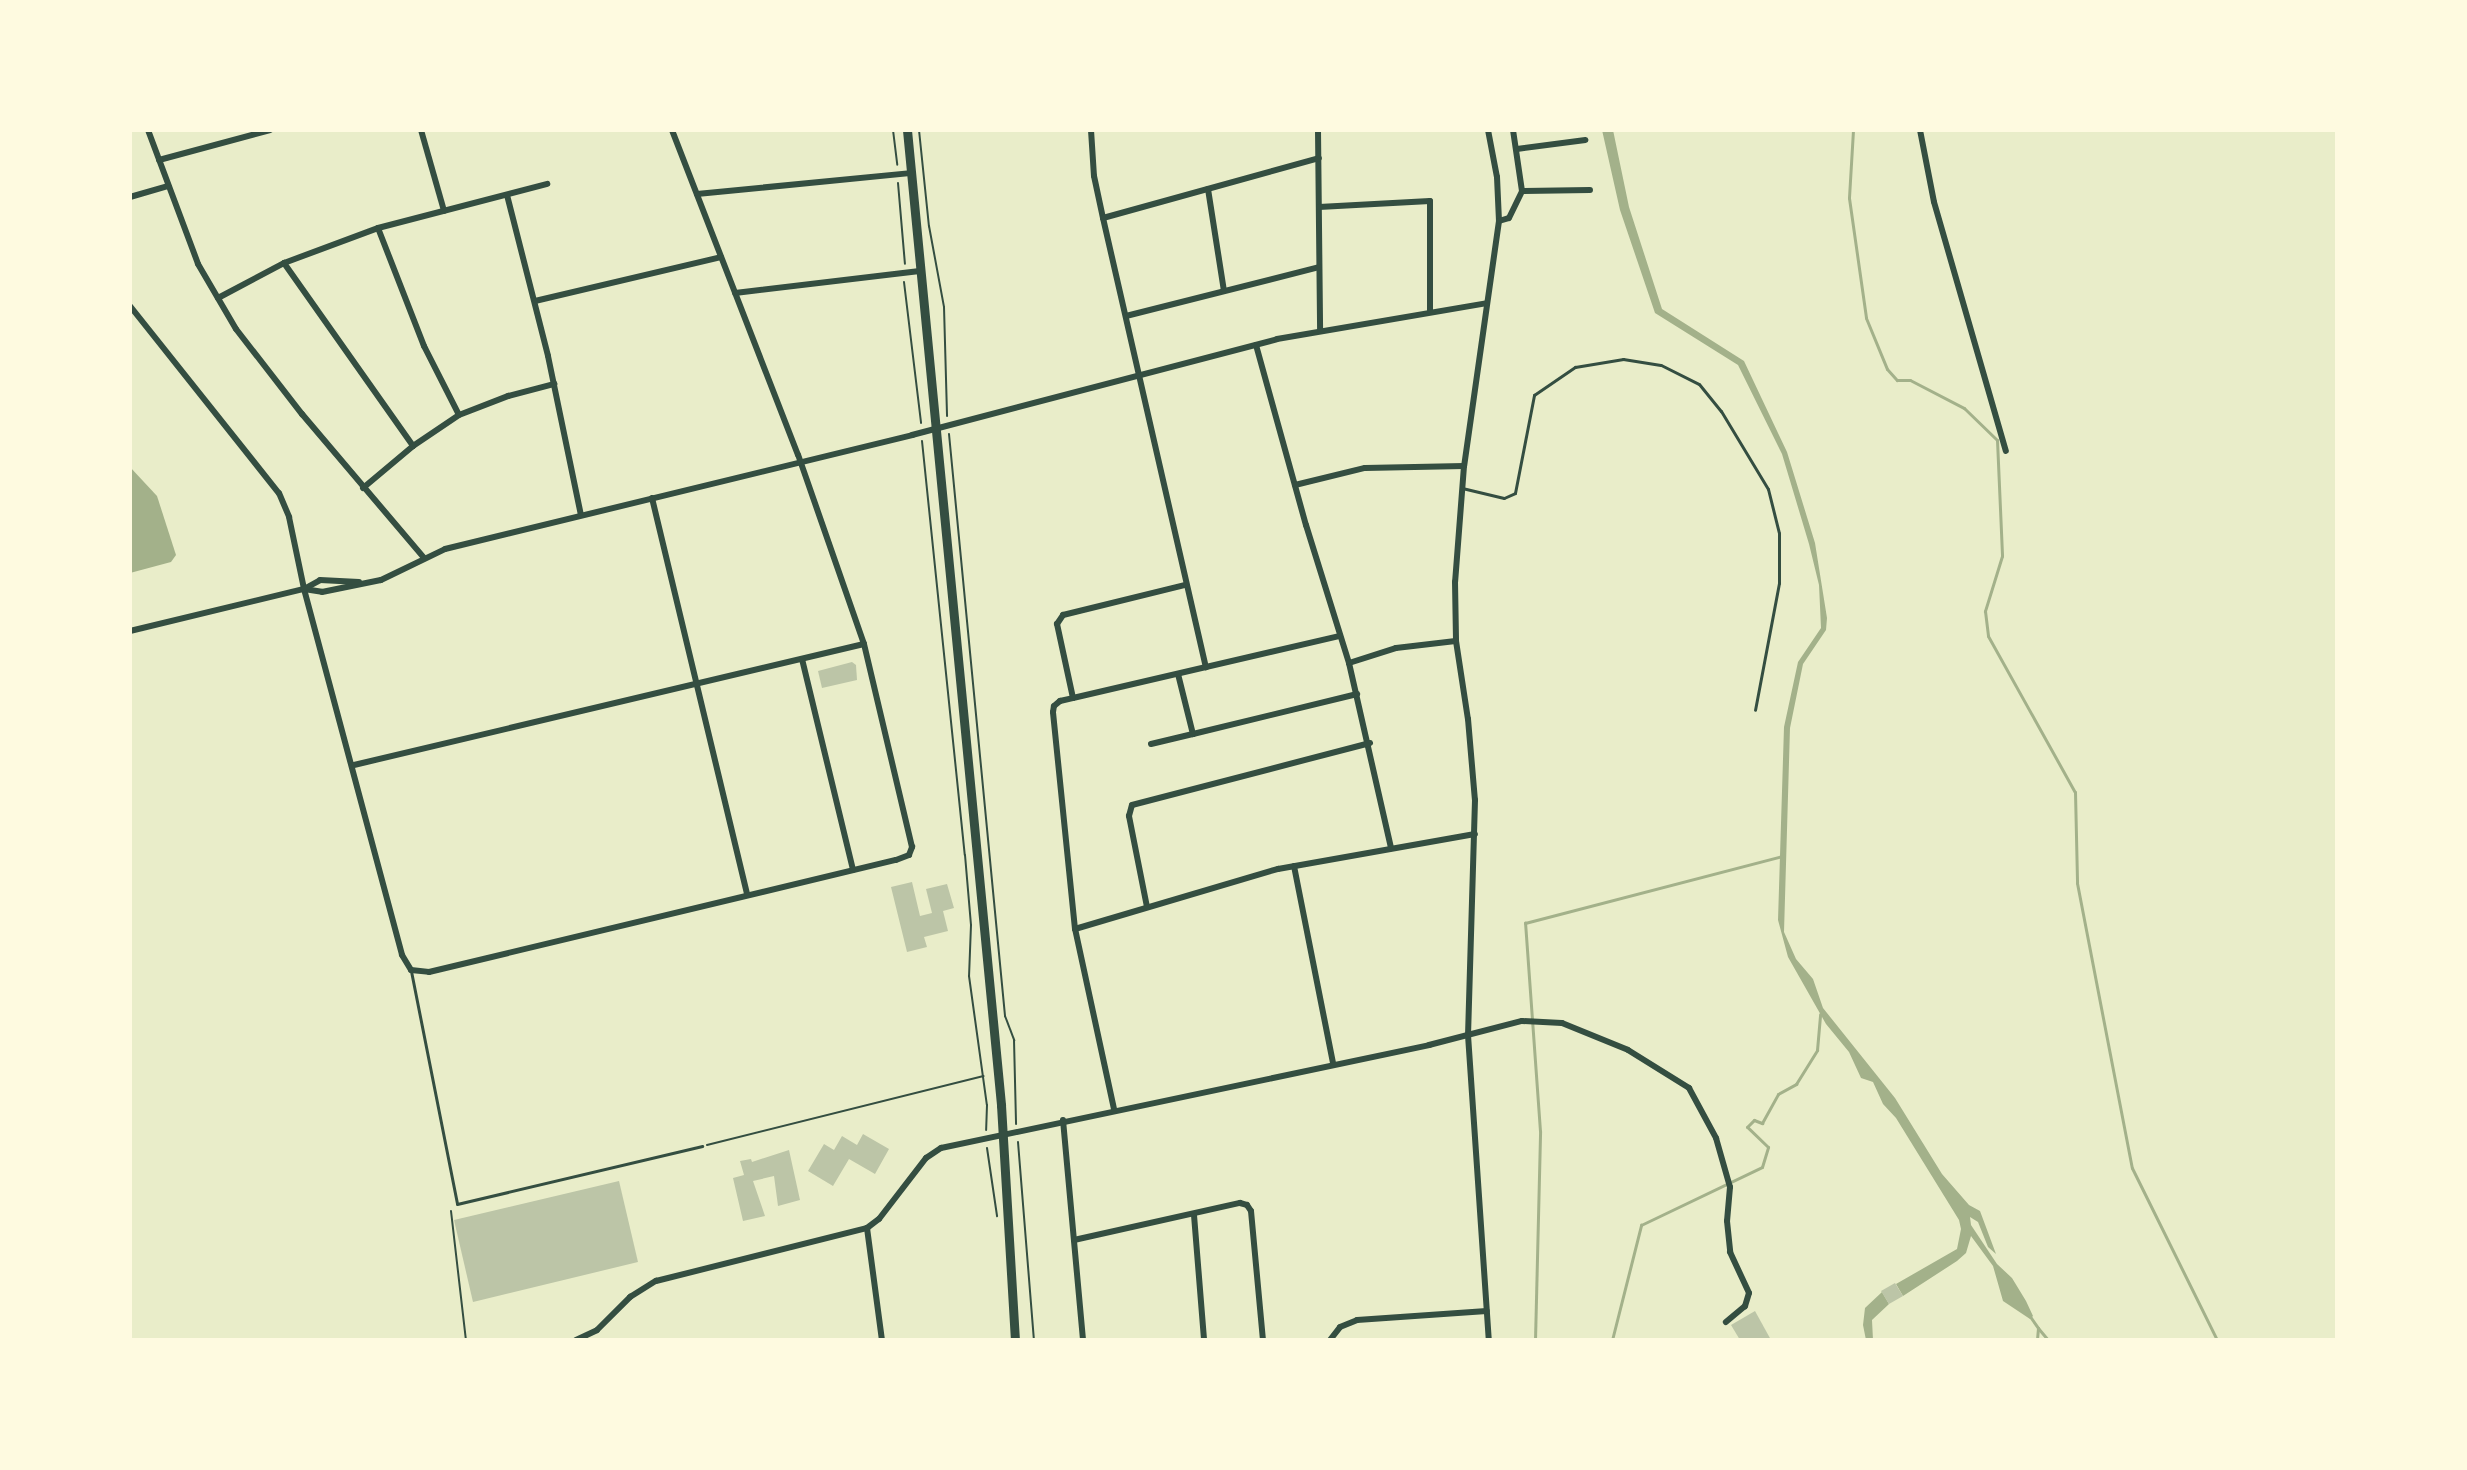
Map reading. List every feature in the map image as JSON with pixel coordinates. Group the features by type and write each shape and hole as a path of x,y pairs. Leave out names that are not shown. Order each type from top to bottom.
{"main road":[{"path":"907,130 1002,1133 1015,1340"}],"street":[{"path":"148,130 198,264 242,336 363,488 424,558"},
{"path":"159,160 270,130"},
{"path":"421,130 444,211"},
{"path":"130,306 279,493 289,517 304,589 354,765 402,955 411,970 429,972 909,855 910,837 864,644 799,462 672,130"},
{"path":"1091,130 1094,176 1206,667"},
{"path":"1318,130 1320,330"},
{"path":"1488,130 1497,177 1499,221 1464,466 1455,582 1456,641 1472,756 1475,834 1468,1035 1489,1340"},
{"path":"1499,221 1509,218 1522,191 1513,130"},
{"path":"1920,130 1934,202 2006,451"},
{"path":"1517,149 1585,140"},
{"path":"1103,218 1319,158"},
{"path":"697,194 910,173"},
{"path":"218,298 284,263 378,228 547,184"},
{"path":"130,197 168,186"},
{"path":"1208,189 1224,291"},
{"path":"1522,191 1590,190"},
{"path":"507,195 535,301 581,515"},
{"path":"1319,207 1430,201 1430,310"},
{"path":"378,228 426,349 459,415"},
{"path":"535,301 721,257"},
{"path":"284,263 413,446"},
{"path":"1126,316 1319,267"},
{"path":"735,293 920,271"},
{"path":"304,589 322,592 398,574 424,558 581,515 922,432 1256,345 1430,310 1487,303"},
{"path":"1256,345 1349,663 1370,743 1391,848"},
{"path":"363,488 413,446 459,415 554,384"},
{"path":"1295,485 1365,468 1464,466"},
{"path":"652,498 747,895"},
{"path":"130,631 304,589 320,580 361,583"},
{"path":"1073,698 1057,624 1063,615 1185,585"},
{"path":"1114,1109 1075,929 1054,706 1060,701 1339,636"},
{"path":"1349,663 1396,648 1456,641"},
{"path":"354,765 864,644"},
{"path":"802,659 853,870"},
{"path":"1178,674 1193,734"},
{"path":"1151,744 1357,694"},
{"path":"1147,907 1129,816 1132,805 1370,743"},
{"path":"1075,929 1294,866 1475,834"},
{"path":"1294,866 1333,1063"},
{"path":"576,1340 597,1330 630,1297 656,1281 867,1228 879,1219 931,1153 1002,1133 1522,1021 1562,1023 1628,1050 1689,1088 1716,1138 1729,1183 1727,1221 1730,1252 1749,1293 1745,1306 1726,1322"},
{"path":"1063,1120 1083,1340"},
{"path":"1074,1240 1240,1203 1247,1205 1251,1211 1263,1340"},
{"path":"1194,1215 1204,1340"},
{"path":"867,1228 882,1340"},
{"path":"1330,1340 1340,1327 1357,1320 1487,1311"},
{"path":"597,1330 599,1340"}],"lane":[{"path":"1462,488 1504,498 1515,493 1534,395 1575,367 1636,361 1661,365 1699,384 1721,411 1768,489 1779,533 1779,583 1755,710"},
{"path":"411,970 457,1204 702,1146"}],"path":[{"path":"893,130 904,272 965,855 971,925 969,976 984,1076 986,1137 997,1226"},
{"path":"919,130 931,238 944,307 948,423 1005,1016 1014,1040 1017,1130 1034,1340"},
{"path":"702,1146 984,1076"},
{"path":"457,1204 449,1213 466,1340"}],"shaded area":[{"path":"1602,130 1613,130 1629,207 1662,309 1744,361 1787,452 1815,543 1827,618 1826,630 1803,664 1790,728 1784,932 1796,959 1813,979 1823,1008 1895,1098 1942,1174 1969,1205 1980,1211 1996,1254 1988,1247 1978,1222 1970,1217 1971,1225 1997,1264 2012,1278 2033,1316 2030,1319 2003,1301 1993,1266 1971,1236 1966,1253 1957,1261 1903,1296 1896,1284 1957,1249 1961,1229 1959,1220 1896,1118 1883,1104 1873,1082 1861,1078 1849,1052 1826,1024 1788,957 1778,920 1784,727 1798,662 1821,628 1819,585 1809,544 1782,454 1738,365 1655,313 1620,210"},
{"path":"130,467 157,496 176,555 171,562 130,573"},
{"path":"1882,1292 1889,1304 1872,1320 1873,1340 1866,1340 1863,1325 1865,1308"}],"building":[{"path":"852,662 856,665 857,680 822,688 818,671"},
{"path":"912,882 920,916 932,913 926,889 947,884 954,908 943,911 948,931 924,937 927,947 907,952 891,887"},
{"path":"863,1134 889,1149 875,1174 849,1159 833,1186 808,1171 824,1144 834,1150 842,1136 857,1145"},
{"path":"789,1150 800,1200 778,1206 774,1176 753,1181 765,1216 743,1221 733,1178 744,1175 740,1161 751,1159 752,1162"},
{"path":"619,1181 638,1262 473,1302 454,1220"},
{"path":"1895,1283 1903,1296 1889,1304 1881,1291"},
{"path":"1755,1311 1771,1340 1740,1340 1731,1325"}],"waterway":[{"path":"1853,130 1849,198 1866,318 1887,369 1897,380 1910,380 1964,408 1997,440 2002,556 1985,611 1988,636 2075,792 2077,883 2132,1168 2217,1340"},
{"path":"1535,1340 1540,1131 1525,923 1783,856"},
{"path":"1612,1340 1641,1225 1762,1167 1768,1147 1747,1127 1754,1120 1762,1123 1778,1094 1796,1084 1817,1050 1820,1014"},
{"path":"2029,1315 2038,1328 2037,1340"},
{"path":"2038,1328 2048,1340"}]}
